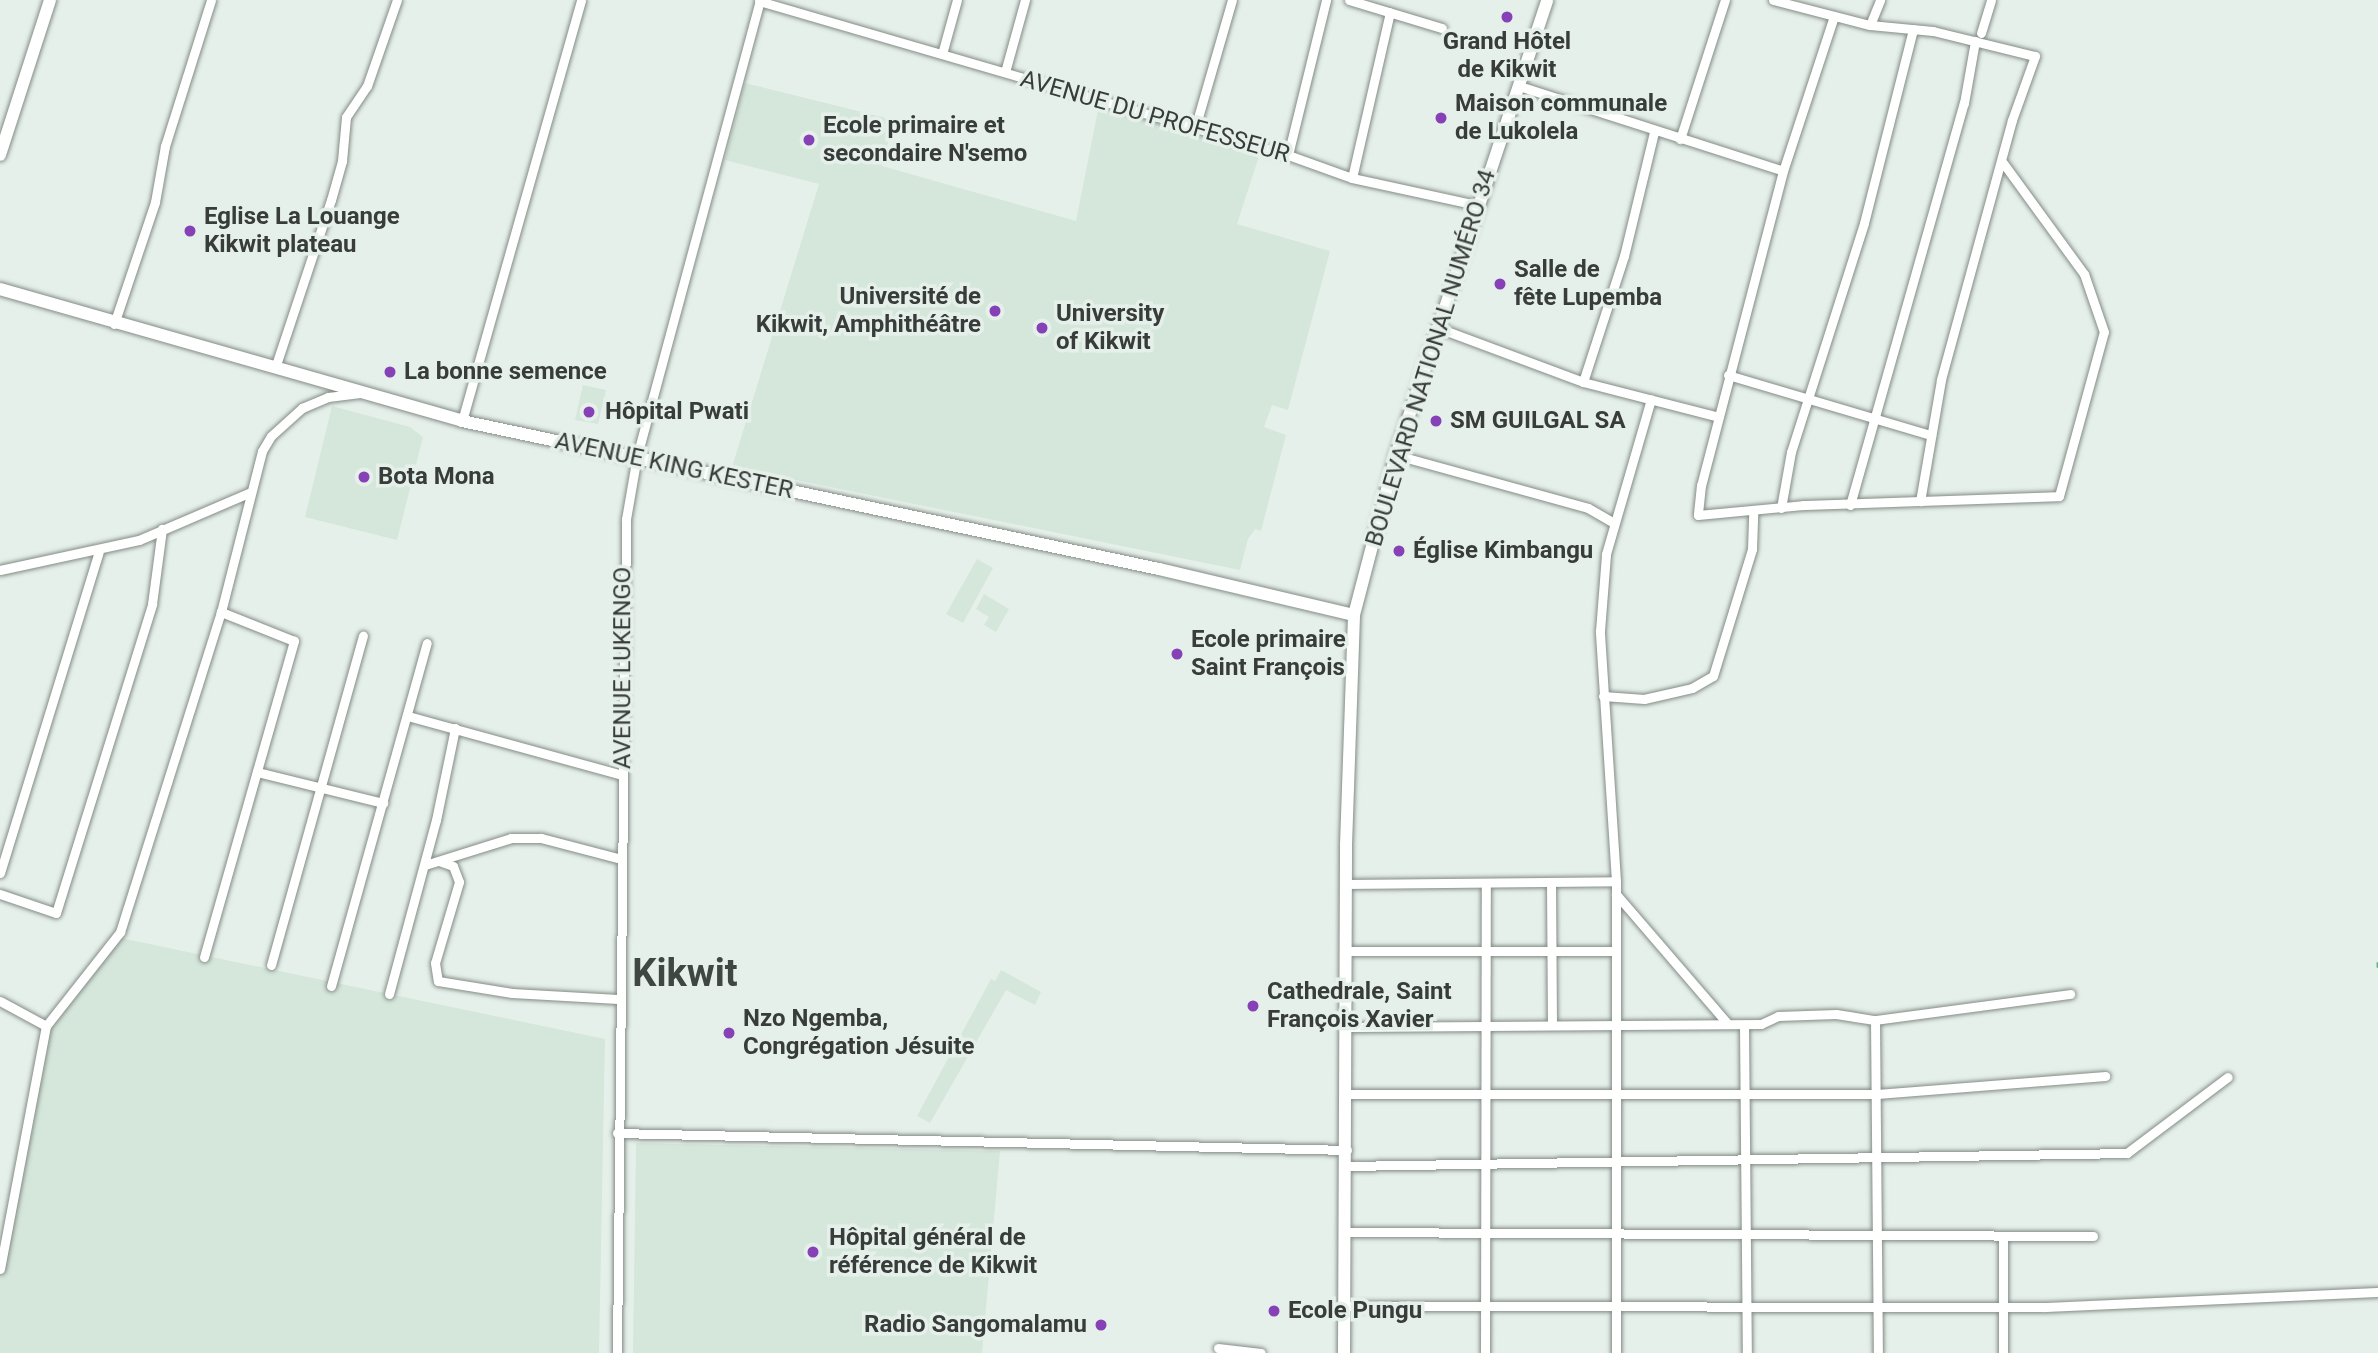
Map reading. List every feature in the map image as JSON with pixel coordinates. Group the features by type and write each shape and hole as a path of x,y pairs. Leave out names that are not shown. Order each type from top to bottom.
{"street":[{"path":"0,155 50,0"},
{"path":"114,324 155,202 165,146 211,0"},
{"path":"275,368 342,162 346,117 367,86 397,0"},
{"path":"462,421 581,0"},
{"path":"942,54 957,0"},
{"path":"1005,72 1025,0"},
{"path":"1195,128 1232,0"},
{"path":"1288,155 1326,0"},
{"path":"1349,0 1442,28"},
{"name":"BOULEVARD NATIONAL NUMÉRO 34","path":"1344,1353 1349,668 1354,615 1395,455 1547,0"},
{"path":"1680,139 1725,0"},
{"path":"1773,0 1870,25 1978,37 2035,56 2012,120 2003,163 1941,380 1920,501"},
{"path":"1870,25 1880,0"},
{"path":"1850,505 1964,103 1978,37 1991,0"},
{"name":"AVENUE DU PROFESSEUR","path":"760,1 834,20 1288,155 1352,178 1477,205"},
{"name":"AVENUE LUKENGO","path":"617,1353 623,558 637,456 760,1"},
{"path":"1352,178 1390,12"},
{"path":"1835,16 1783,171 1728,375 1701,485 1698,515 1753,513 1781,508 2059,496 2082,404 2102,356 2105,332 2084,274 2003,163"},
{"path":"1781,508 1791,452 1864,223 1913,29"},
{"path":"1519,86 1654,132 1783,171"},
{"path":"1583,382 1624,256 1654,132"},
{"name":"AVENUE KING KESTER","path":"0,289 114,324 462,421 637,456 1354,615"},
{"path":"1436,327 1583,382 1719,417"},
{"path":"1728,375 1808,401 1931,435"},
{"path":"0,1269 46,1026 120,932 221,612 262,451 289,418 328,397 362,393"},
{"path":"1616,1353 1616,881 1600,631 1606,554 1651,399"},
{"path":"1395,455 1588,508 1614,523"},
{"path":"0,570 99,552 251,492"},
{"path":"1603,696 1644,698 1692,688 1713,676 1752,549 1753,513"},
{"path":"0,894 56,913 152,604 162,529"},
{"path":"0,873 99,552"},
{"path":"204,957 294,642 221,612"},
{"path":"271,965 363,636"},
{"path":"331,986 427,643"},
{"path":"408,716 622,775"},
{"path":"389,995 425,865 455,728"},
{"path":"257,772 383,803"},
{"path":"425,865 511,838 541,838 621,859"},
{"path":"439,861 453,866 459,881 435,963 438,981 512,993 618,999"},
{"path":"1349,884 1616,881"},
{"path":"1485,1353 1486,883"},
{"path":"1551,883 1552,1024"},
{"path":"1616,894 1727,1023"},
{"path":"1348,951 1616,951"},
{"path":"1348,1027 1618,1022 1744,1025 1790,1016 1836,1014 1875,1020 2070,994"},
{"path":"0,1001 46,1026"},
{"path":"1875,1020 1878,1353"},
{"path":"1744,1025 1748,1161 1747,1353"},
{"path":"1347,1094 1618,1097 1877,1094 2105,1076"},
{"path":"1346,1166 1486,1161 1748,1161 2127,1153 2228,1077"},
{"path":"617,1133 1347,1150"},
{"path":"1345,1232 1485,1235 1747,1232 2003,1238 2093,1236"},
{"path":"2003,1238 2003,1353"},
{"path":"1344,1306 2001,1307 2378,1292"},
{"path":"1218,1348 1261,1353"}],"shaded area":[{"name":"University of Kikwit","path":"745,83 894,120 882,166 1076,221 1099,105 1259,156 1237,224 1330,251 1288,410 1272,405 1264,427 1286,435 1261,531 1255,529 1248,539 1240,570 732,467 819,184 725,160"},
{"path":"583,385 606,390 598,424 575,420"},
{"name":"Bota Mona","path":"332,406 410,427 423,437 397,540 305,517"},
{"path":"977,559 993,568 963,623 946,614"},
{"path":"984,594 1009,609 996,632 984,625 989,617 976,609"},
{"path":"116,937 605,1039 599,1353 0,1353 0,1260 50,1025"},
{"path":"1001,970 1041,992 1035,1005 1006,990 930,1123 917,1116 991,979 995,981"},
{"name":"Hôpital général de référence de Kikwit","path":"636,1143 1000,1151 982,1353 633,1353"}],"place":[{"name":"Grand Hôtel de Kikwit","path":"1507,17"},
{"name":"Maison communale de Lukolela","path":"1441,118"},
{"name":"Ecole primaire et secondaire N'semo","path":"809,140"},
{"name":"Eglise La Louange Kikwit plateau","path":"190,231"},
{"name":"Salle de fête Lupemba","path":"1500,284"},
{"name":"Université de Kikwit, Amphithéâtre","path":"995,311"},
{"name":"University of Kikwit","path":"1042,328"},
{"name":"La bonne semence","path":"390,372"},
{"name":"Hôpital Pwati","path":"589,412"},
{"name":"SM GUILGAL SA","path":"1436,421"},
{"name":"Bota Mona","path":"364,477"},
{"name":"Église Kimbangu","path":"1399,551"},
{"name":"Ecole primaire Saint François","path":"1177,654"},
{"name":"Cathedrale, Saint François Xavier","path":"1253,1006"},
{"name":"Nzo Ngemba, Congrégation Jésuite","path":"729,1033"},
{"name":"Hôpital général de référence de Kikwit","path":"813,1252"},
{"name":"Ecole Pungu","path":"1274,1311"},
{"name":"Radio Sangomalamu","path":"1101,1325"}],"district":[{"name":"Kikwit","path":"685,974"}]}
